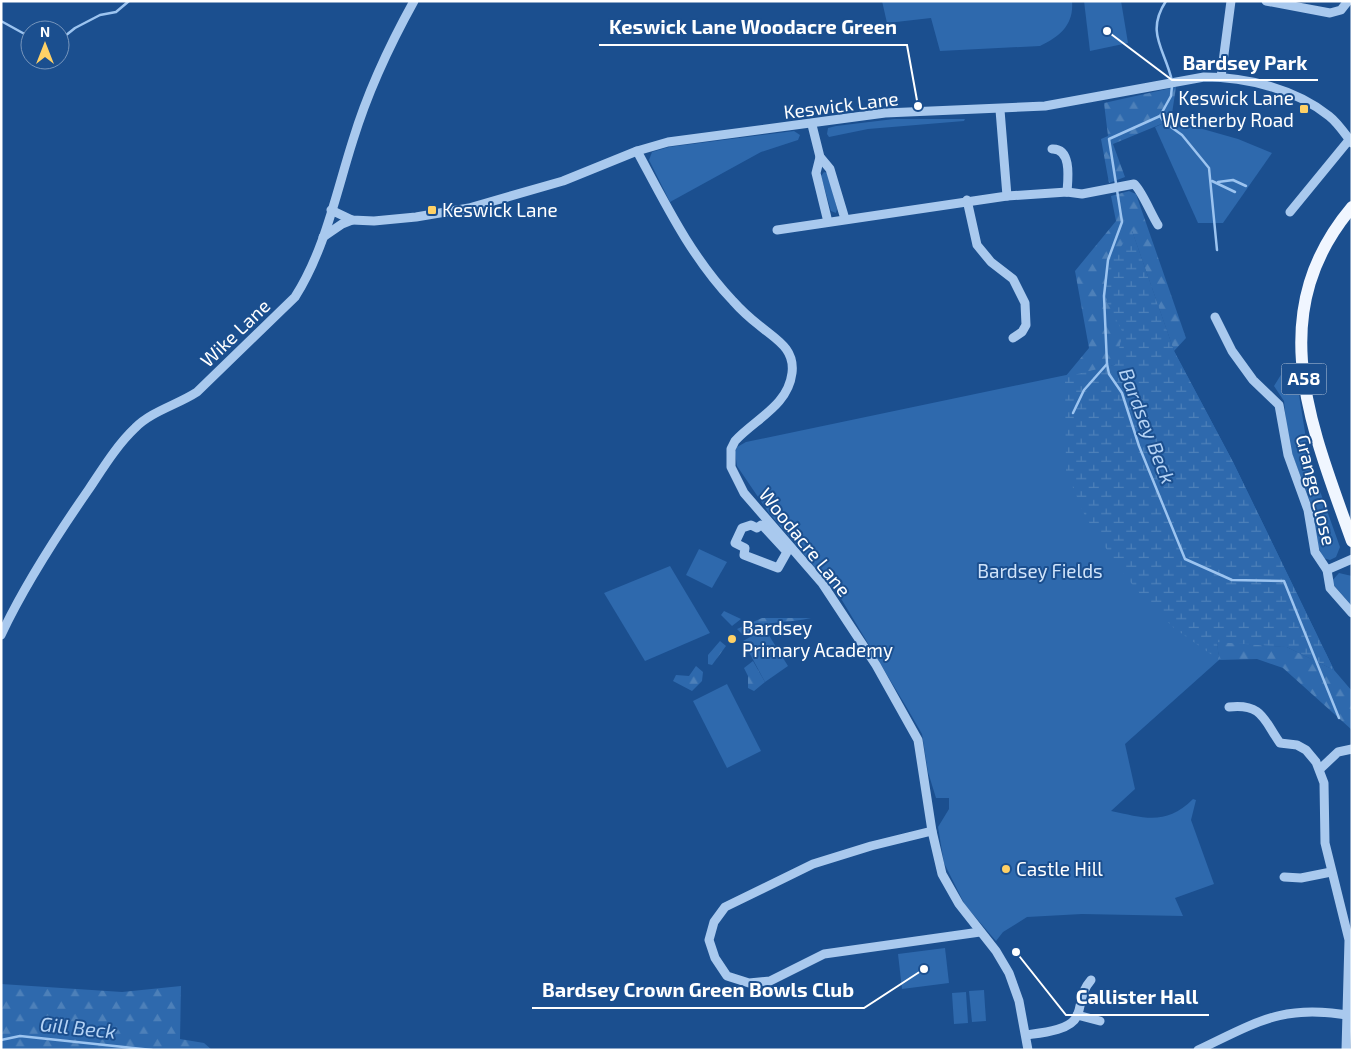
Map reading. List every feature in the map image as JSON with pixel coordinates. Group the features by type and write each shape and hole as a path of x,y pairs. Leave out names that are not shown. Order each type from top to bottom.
{"main road":[{"name":"A58","path":"1352,207 1324,244 1313,269 1305,298 1301,347 1302,375 1321,454 1352,541"}],"street":[{"name":"Wike Lane","path":"1,635 18,601 77,506 125,439 148,418 181,403 197,392 283,310 305,281 323,237 375,79 414,1"},
{"path":"1221,77 1231,1"},
{"path":"1266,1 1330,13 1341,10 1348,1"},
{"name":"Keswick Lane","path":"323,237 342,224 352,220 389,220 469,208 563,180 637,151 668,142 812,125 885,114 1000,110 1046,106 1178,80 1221,77 1288,92 1330,116 1350,141"},
{"path":"1000,110 1006,196"},
{"path":"812,125 820,157 830,169 845,219"},
{"path":"1290,212 1350,141"},
{"path":"1052,149 1059,149 1064,154 1068,174 1067,192"},
{"name":"Woodacre Lane","path":"637,151 674,220 698,259 732,300 782,343 788,351 792,372 785,395 735,441 731,449 731,468 744,492 822,583 876,665 918,740 932,831 942,874 959,904 996,951 1009,973 1026,1035 1028,1050"},
{"path":"820,157 816,173 828,222"},
{"path":"777,230 967,200 1067,192 1082,194 1134,184 1138,186 1158,225"},
{"path":"967,200 977,246 991,262 1013,279 1025,303 1026,324 1022,332 1013,338"},
{"name":"Keswick Lane","path":"331,210 352,220"},
{"name":"Grange Close","path":"1215,317 1232,351 1248,373 1279,405 1288,456 1308,510 1315,552 1327,570 1330,588 1352,613"},
{"path":"751,525 757,528 761,525 787,552 778,568 744,555 745,548 735,543 742,528 751,525"},
{"name":"Grange Close","path":"1327,570 1352,560"},
{"path":"1229,707 1243,707 1256,712 1267,720 1280,743 1297,745 1306,750 1320,769 1324,788 1325,843 1331,872 1350,930 1349,1016 1346,1050"},
{"path":"1320,769 1338,752 1352,749"},
{"path":"932,831 871,846 812,864 726,907 714,922 709,940 715,958 728,976 749,983 770,980 824,954 980,932"},
{"path":"1284,877 1306,878 1331,872"},
{"path":"1026,1035 1059,1028 1071,1023 1077,1015 1081,994 1091,980"},
{"path":"1198,1050 1250,1025 1290,1012 1309,1011 1349,1016"},
{"path":"1077,1015 1100,1021"}],"green space":[{"path":"882,1 1072,1 1072,9 1071,17 1064,29 1054,38 1040,46 940,51 931,18 887,23"},
{"path":"1084,1 1121,1 1128,43 1090,51"},
{"path":"1176,87 1171,120 1113,144 1125,177 1109,183 1101,139 1108,136 1104,103"},
{"path":"894,119 965,119 964,121 868,129 829,137 827,134 828,128 836,126"},
{"path":"1171,120 1238,139 1272,153 1223,223 1198,223 1155,127"},
{"path":"794,131 800,135 798,140 761,152 670,202 649,160 652,152 669,147"},
{"path":"824,172 828,173 837,209 836,213 831,211 821,176"},
{"path":"1129,191 1136,194 1186,338 1174,351 1132,231 1123,333 1115,365 1065,377 1089,348 1075,271 1116,221 1111,196"},
{"name":"Bardsey Fields","path":"1132,231 1174,351 1233,462 1334,670 1287,647 1217,643 1219,660 1125,744 1135,789 1111,811 1134,816 1164,817 1183,808 1193,799 1196,800 1191,820 1214,884 1175,898 1183,916 1082,914 1027,917 1003,932 996,941 965,905 944,863 938,827 949,809 949,798 936,798 928,772 922,734 840,597 769,513 737,466 735,452 737,447 746,442 1114,365"},
{"path":"1132,231 1174,351 1233,462 1334,670 1287,647 1217,642 1219,660 1174,628 1145,600 1118,567 1085,516 1066,471 1065,377 1115,365 1123,333 1104,296 1110,262"},
{"path":"1294,364 1310,463 1340,547 1336,557 1330,560 1323,558 1318,546 1311,504 1288,443 1284,401 1274,386 1287,365"},
{"path":"699,549 727,562 712,588 686,575"},
{"path":"670,566 710,633 645,661 604,593"},
{"path":"1339,573 1352,576 1352,606 1331,582"},
{"path":"724,611 741,619 732,626 721,615"},
{"path":"762,618 811,618 769,624 745,637 737,629"},
{"path":"765,629 788,666 765,682 743,641"},
{"path":"720,641 726,646 712,665 708,664 708,655"},
{"path":"1217,642 1287,647 1334,670 1352,691 1352,730 1283,668 1257,659 1219,660"},
{"path":"753,661 765,682 754,691 748,688 748,676 744,668"},
{"path":"696,666 703,672 702,681 692,691 673,681 676,675 689,676"},
{"path":"727,684 761,751 727,768 693,701"},
{"path":"945,948 949,983 902,989 898,954"},
{"path":"1,984 122,992 181,986 180,1039 204,1043 212,1050 1,1050"},
{"path":"984,990 986,1021 972,1022 969,991"},
{"path":"966,992 968,1023 954,1024 952,993"}],"waterway":[{"path":"70,32 100,15 116,12 129,1"},
{"name":"Bardsey Beck","path":"1166,1 1157,22 1157,32 1158,41 1172,81"},
{"path":"1,21 20,31"},
{"name":"Bardsey Beck","path":"1172,86 1171,96 1160,116 1109,139 1122,222 1108,260 1104,296 1109,374 1122,393 1139,446 1185,559 1232,580 1284,581 1339,718"},
{"path":"1160,116 1164,122 1182,135 1209,168 1217,250"},
{"path":"1218,182 1233,180 1246,186"},
{"path":"1212,181 1235,192"},
{"path":"1073,413 1084,390 1107,364"},
{"name":"Gill Beck","path":"1,1040 20,1036 152,1050"}],"place":[{"name":"Bardsey Park","path":"1107,31"},
{"name":"Keswick Lane Woodacre Green","path":"918,106"},
{"name":"Keswick Lane Wetherby Road","path":"1304,109"},
{"name":"Keswick Lane","path":"432,210"},
{"name":"Bardsey Primary Academy","path":"732,639"},
{"name":"Castle Hill","path":"1006,869"},
{"name":"Callister Hall","path":"1016,952"},
{"name":"Bardsey Crown Green Bowls Club","path":"924,969"}]}
